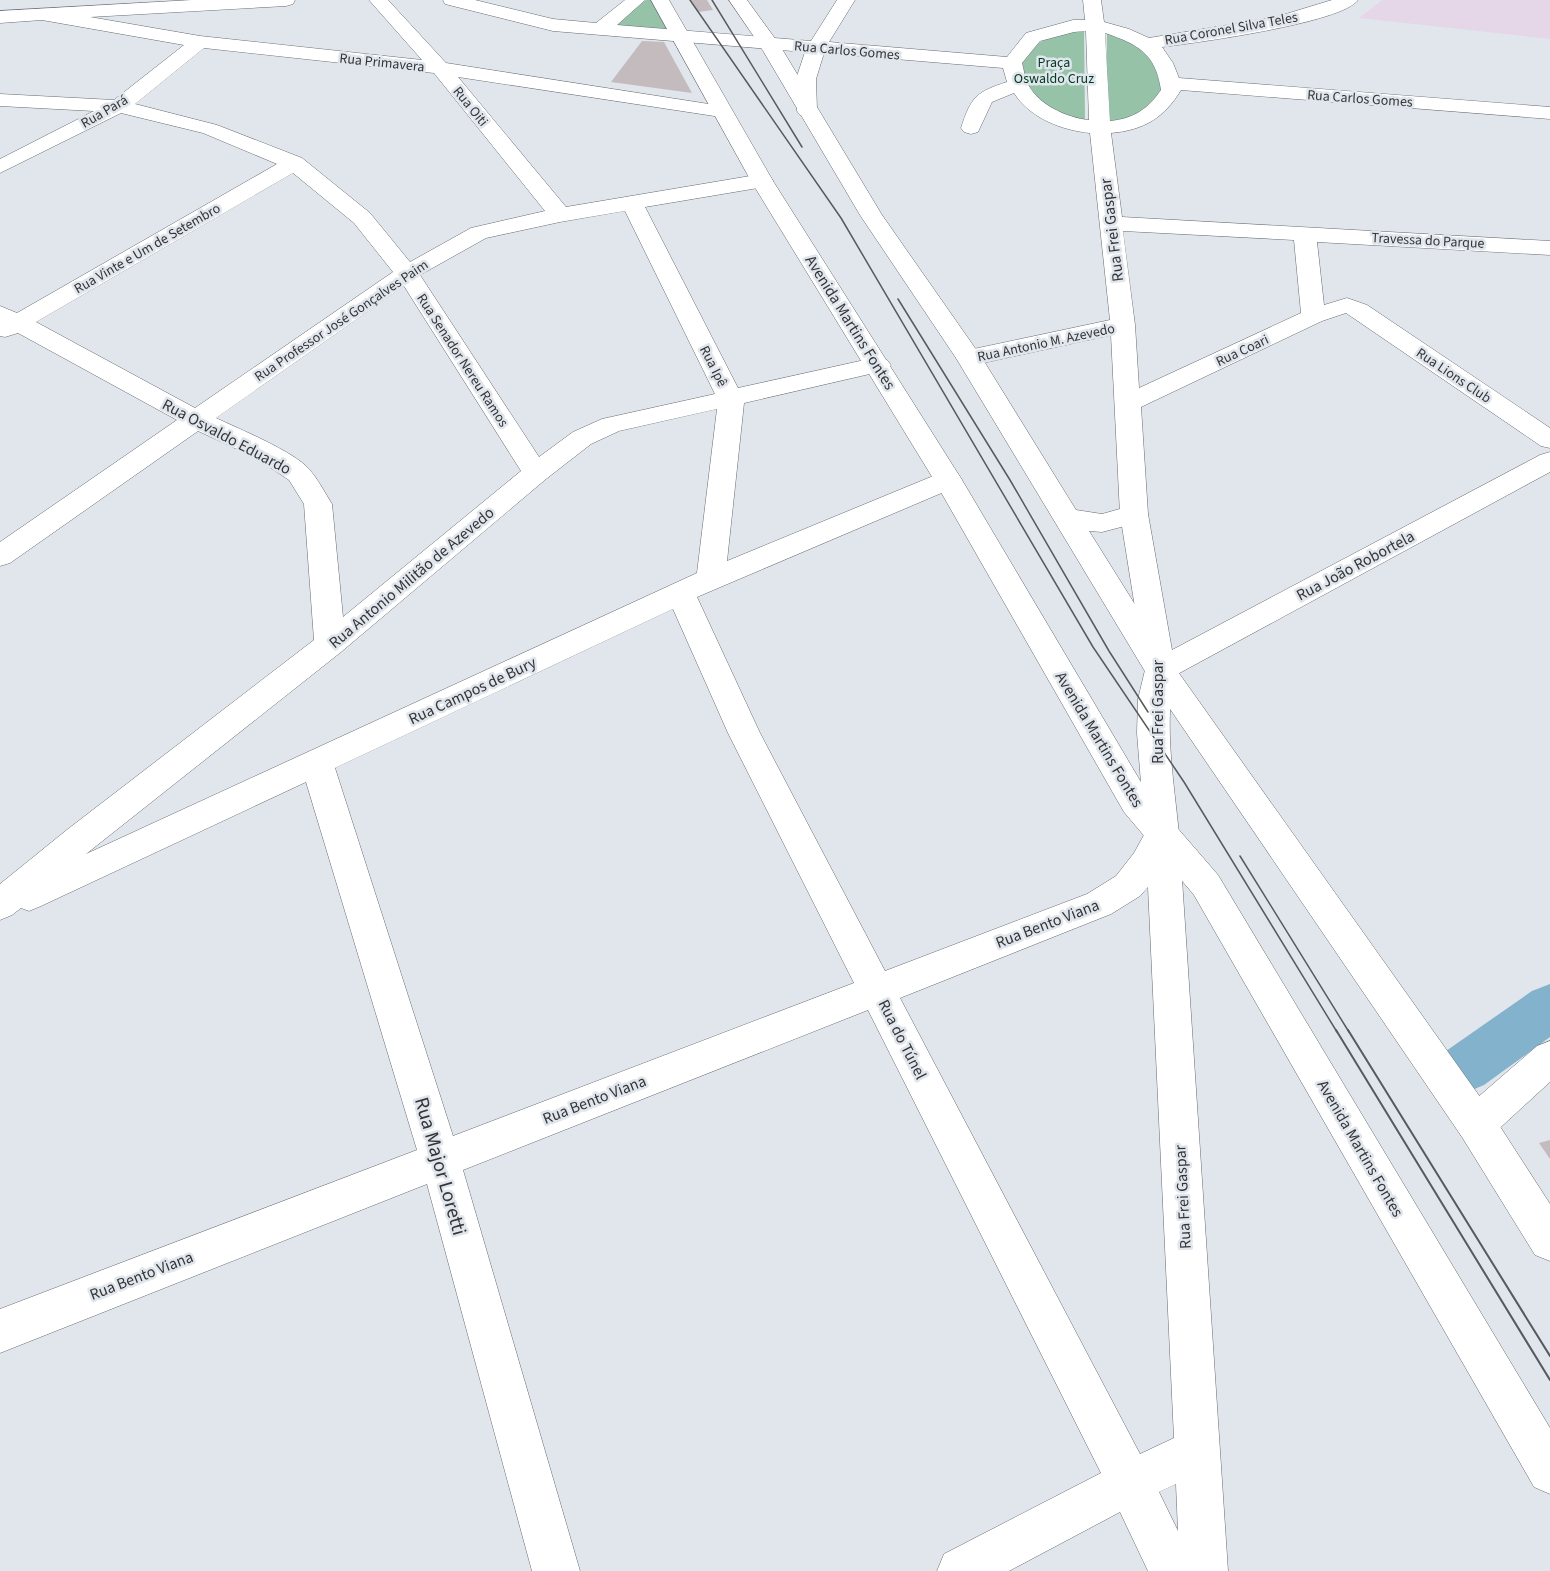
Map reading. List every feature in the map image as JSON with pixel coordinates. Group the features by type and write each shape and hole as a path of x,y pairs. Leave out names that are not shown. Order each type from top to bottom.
{"street":[{"path":"1,12 20,0"},
{"path":"1,12 44,15 286,0"},
{"name":"Rua Oiti","path":"378,0 440,69 560,215"},
{"name":"Rua Carlos Gomes","path":"452,0 553,25 681,38 1012,63"},
{"path":"599,30 636,0"},
{"name":"Avenida Martins Fontes","path":"660,0 762,181 948,480 1136,803 1161,834 1185,856 1206,885 1550,1471"},
{"path":"738,0 769,44 871,215 969,358 1160,670 1476,1124 1550,1240"},
{"path":"807,111 806,79 816,48 846,0"},
{"name":"Rua Frei Gaspar","path":"1092,0 1100,128 1123,325 1134,514 1160,670 1154,699 1153,733 1161,834 1204,1571"},
{"name":"Rua Coronel Silva Teles","path":"1146,44 1262,25 1336,2"},
{"name":"Rua Primavera","path":"44,15 200,42 440,69 721,111"},
{"path":"1095,25 1133,36 1146,44 1164,60 1171,90 1155,111 1142,120 1118,127 1100,128 1054,117 1034,106 1021,93 1013,76 1012,63 1033,37 1063,28 1095,25"},
{"name":"Rua Pará","path":"0,166 119,106 200,42"},
{"name":"Rua Carlos Gomes","path":"1171,83 1550,113"},
{"path":"971,128 981,100 989,94 1017,85"},
{"name":"Rua Senador Nereu Ramos","path":"0,100 119,106 210,129 294,163 362,218 407,273 536,473"},
{"name":"Rua Vinte e Um de Setembro","path":"6,323 294,163"},
{"name":"Rua Professor José Gonçalves Paim","path":"0,556 407,273 479,233 560,215 762,181"},
{"name":"Rua Ipê","path":"632,203 731,399 711,579"},
{"name":"Travessa do Parque","path":"1110,223 1550,248"},
{"path":"1305,233 1313,316"},
{"path":"1524,246 1550,261"},
{"name":"Rua Coari","path":"1128,403 1313,316 1347,305 1358,310"},
{"name":"Rua Lions Club","path":"1358,310 1550,440"},
{"name":"Rua Osvaldo Eduardo","path":"6,323 265,452 299,474 318,504 330,644"},
{"name":"Rua Antonio M. Azevedo","path":"969,358 1123,325"},
{"name":"Rua Antonio Militão de Azevedo","path":"0,905 80,839 330,644 536,473 582,438 610,425 878,365"},
{"name":"Rua João Robortela","path":"1160,670 1550,461"},
{"name":"Rua Campos de Bury","path":"0,910 711,579 948,480"},
{"path":"1068,518 1102,523 1134,514"},
{"name":"Rua do Túnel","path":"681,594 744,733 1130,1482 1173,1571"},
{"name":"Rua Major Loretti","path":"316,764 440,1159 556,1571"},
{"name":"Rua Bento Viana","path":"0,1331 877,988 1099,904 1128,886 1146,863 1161,834"},
{"path":"1476,1124 1550,1058"},
{"path":"961,1571 1196,1450"}],"shaded area":[{"path":"1382,0 1550,0 1550,39 1359,18"}],"green space":[{"path":"646,0 657,0 673,30 615,25"},
{"name":"Praça Oswaldo Cruz","path":"1084,31 1085,120 1077,120 1038,102 1021,76 1021,61 1031,47 1060,32"},
{"name":"Praça Oswaldo Cruz","path":"1107,33 1147,50 1164,84 1147,108 1135,115 1106,124"}],"building":[{"path":"691,0 707,0 713,10 698,12"},
{"path":"642,41 664,42 692,93 611,82"},
{"path":"1550,1140 1550,1159 1539,1143"}],"waterway":[{"path":"1465,1068 1550,1007"}],"tram line":[{"path":"690,0 841,218 1093,647 1184,782 1337,1032"},
{"path":"712,0 802,147"},
{"path":"898,299 1010,480 1109,651 1148,712"},
{"path":"1240,856 1349,1032"},
{"path":"1336,1030 1550,1380"},
{"path":"1348,1030 1550,1356"}]}
